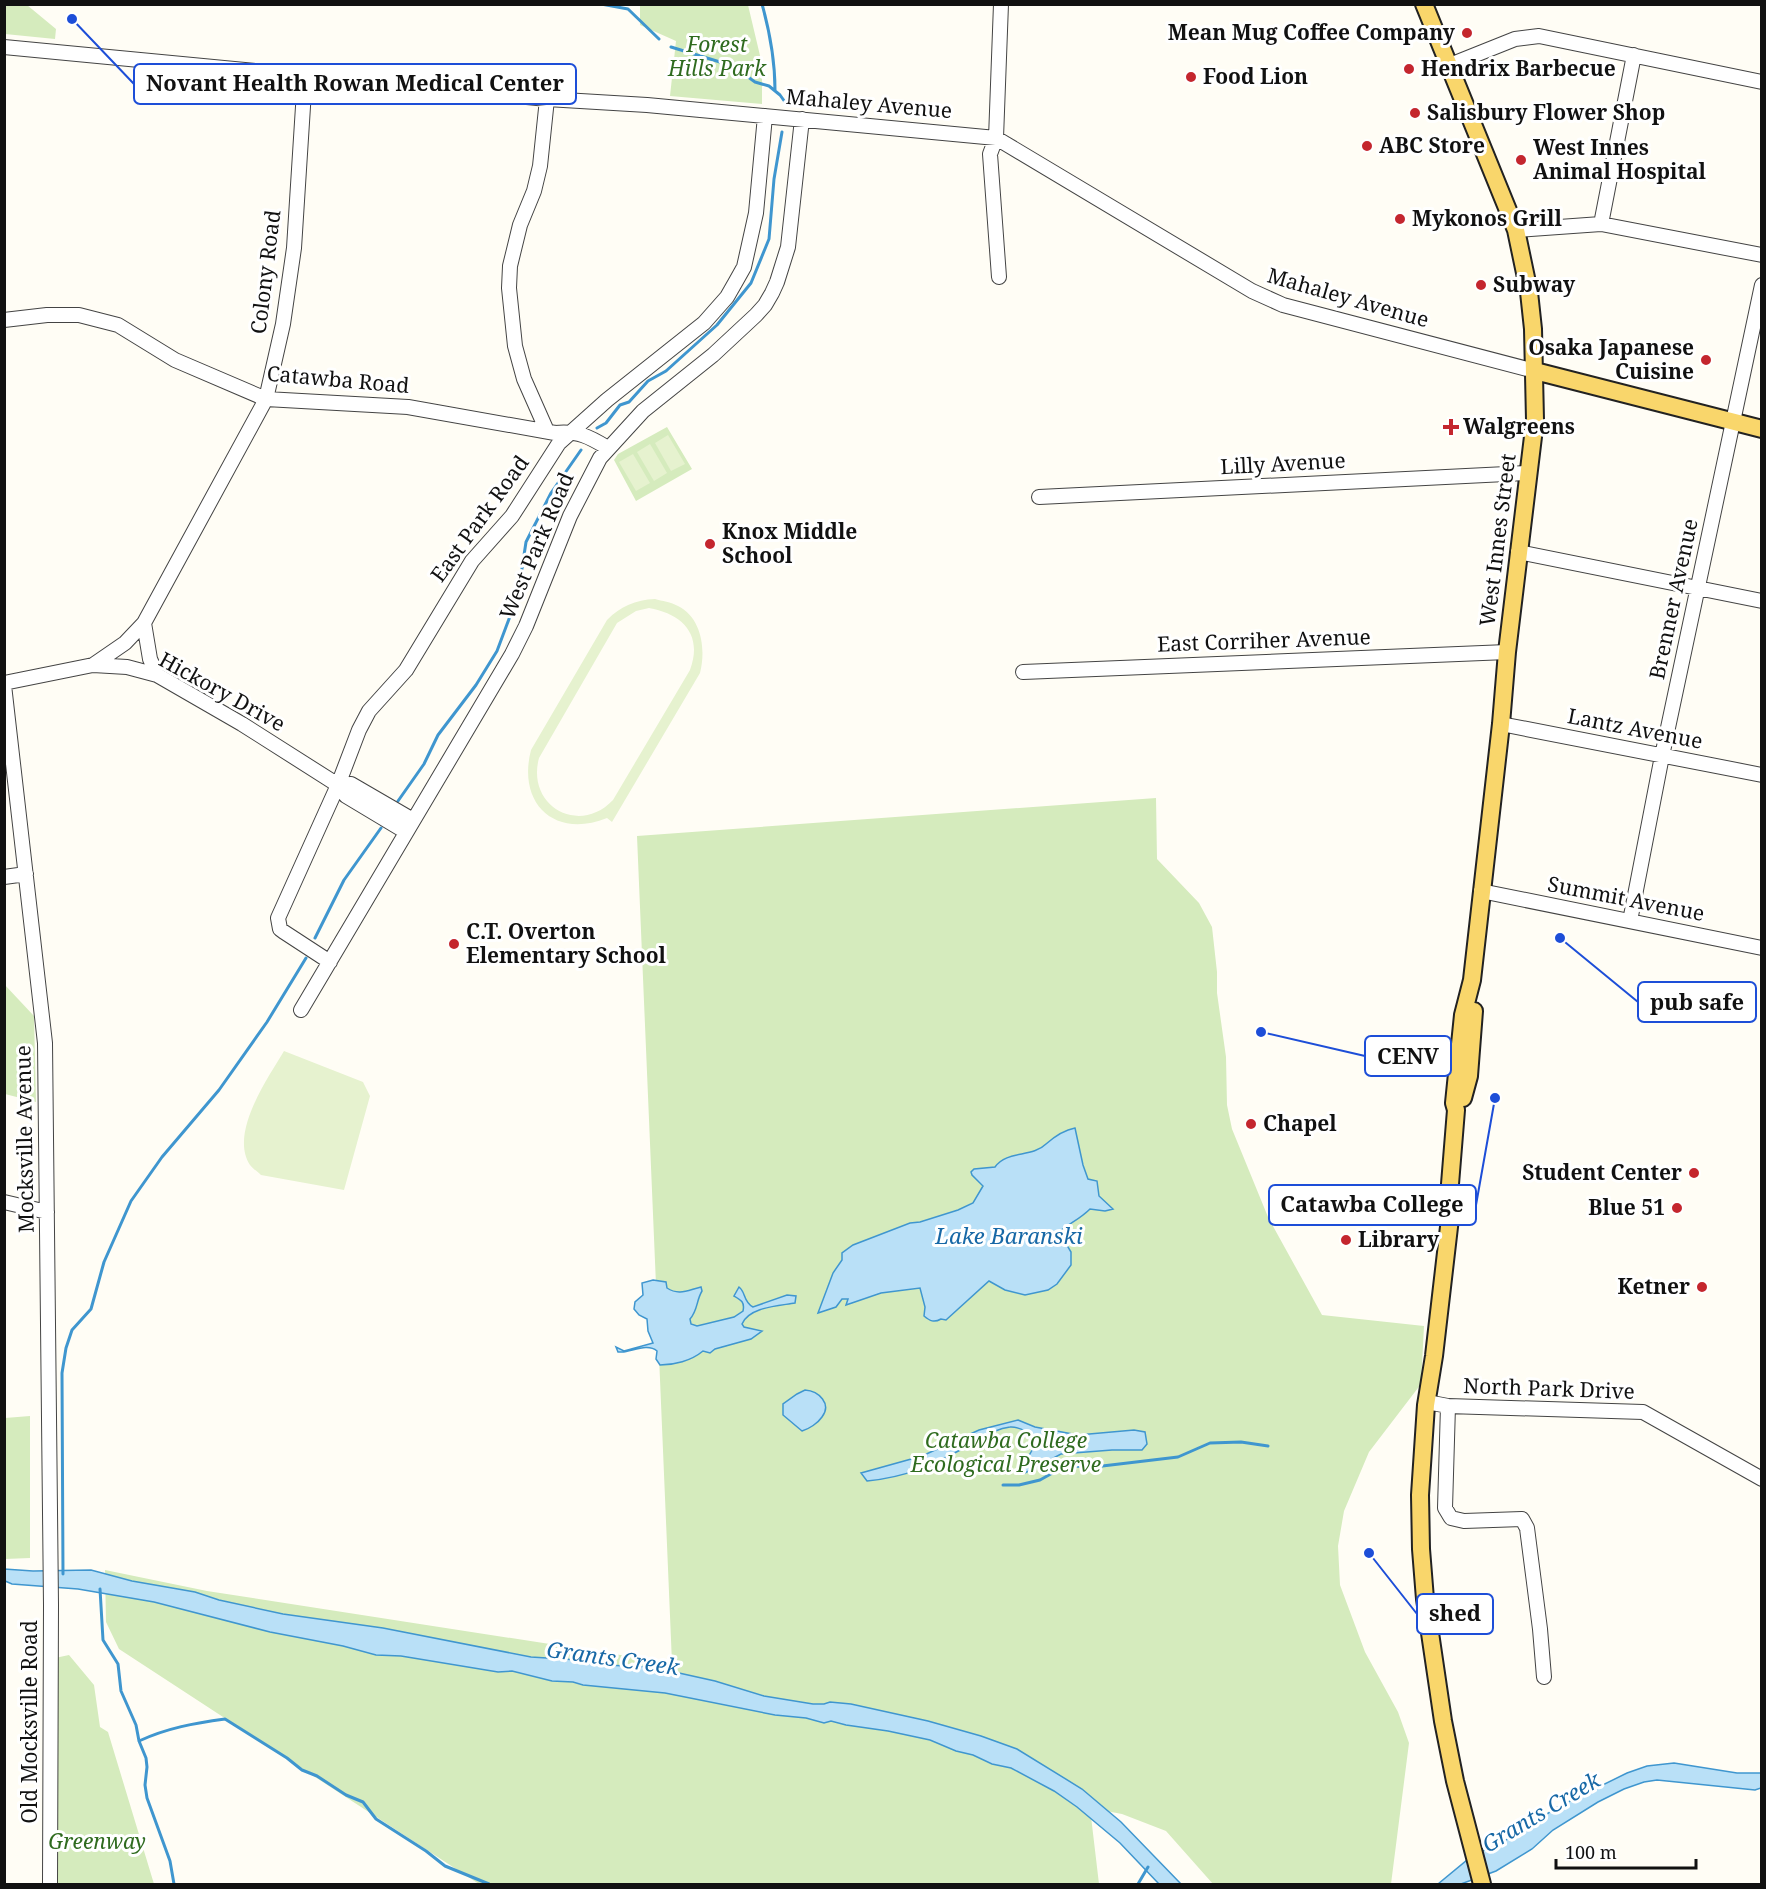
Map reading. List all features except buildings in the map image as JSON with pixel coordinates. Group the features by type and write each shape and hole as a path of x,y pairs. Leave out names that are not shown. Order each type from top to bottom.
{"main road":[{"name":"West Innes Street","path":"1424,4 1516,230 1529,292 1535,371 1535,420 1518,552 1501,724 1470,989 1463,1015 1454,1101 1456,1110 1450,1184 1442,1199 1425,1339 1431,1373 1420,1495 1425,1599 1443,1721 1455,1781 1482,1884"},
{"path":"1535,371 1761,429"}],"street":[{"path":"999,277 990,154 996,138 1001,4"},
{"path":"1450,65 1515,39 1539,36 1761,82"},
{"name":"Mahaley Avenue","path":"4,47 547,99 648,105 996,138 1262,296 1283,305 1535,371"},
{"path":"1601,224 1634,55"},
{"name":"Colony Road","path":"93,665 125,643 144,623 266,399 283,324 294,248 304,75"},
{"path":"547,99 540,166 534,191 520,225 510,266 509,288 515,346 524,379 548,432"},
{"name":"East Park Road","path":"330,962 280,929 278,918 338,785 359,730 369,711 406,670 472,561 512,516 560,443 608,400 704,323 727,297 744,267 756,213 765,116"},
{"name":"West Park Road","path":"301,1010 512,654 526,626 570,516 589,477 608,448 643,411 713,355 765,305 777,282 788,247 802,119"},
{"path":"1516,230 1601,224 1761,255"},
{"name":"Brenner Avenue","path":"1630,921 1662,756 1761,285"},
{"name":"Catawba Road","path":"4,320 47,315 79,315 118,325 175,360 266,399 408,406 548,432 571,432 585,435 608,448"},
{"name":"Lilly Avenue","path":"1039,497 1528,473"},
{"path":"1518,552 1761,601"},
{"path":"144,623 150,659 157,675"},
{"name":"East Corriher Avenue","path":"1023,672 1507,652"},
{"name":"Hickory Drive","path":"4,684 93,665 128,668 157,675 242,724 338,785 351,784 410,826"},
{"name":"Mocksville Avenue","path":"4,684 45,1043 51,1560"},
{"name":"Lantz Avenue","path":"1501,724 1761,775"},
{"path":"4,877 26,874"},
{"name":"Summit Avenue","path":"1481,891 1761,948"},
{"path":"4,1202 47,1212"},
{"name":"North Park Drive","path":"1427,1402 1448,1406 1643,1412 1755,1469 1761,1479"},
{"path":"1448,1406 1445,1508 1451,1518 1464,1521 1521,1519 1527,1528 1544,1677"},
{"name":"Old Mocksville Road","path":"50,1884 51,1560"}],"green space":[{"path":"4,5 27,5 56,29 55,39 5,34"},
{"name":"Forest Hills Park","path":"640,5 748,5 762,64 762,104 670,96 676,41 640,25"},
{"path":"667,427 692,469 636,501 614,460 618,454"},
{"path":"668,435 685,464 671,471 655,443"},
{"path":"650,444 667,473 654,481 637,452"},
{"path":"633,454 650,483 636,491 619,462"},
{"path":"655,599 675,605 686,611 692,618 697,626 702,645 700,673 612,822 607,818 588,823 571,824 556,820 544,812 535,801 528,769 531,750 607,620 623,607","holes":["649,608 661,611 680,621 692,637 694,646 690,670 613,800 600,810 585,815 571,815 558,810 548,802 540,790 537,775 539,758 617,623 636,611"]},
{"name":"Catawba College Ecological Preserve","path":"1156,798 1157,859 1199,903 1212,927 1217,993 1226,1057 1227,1105 1232,1129 1268,1217 1322,1315 1424,1326 1421,1384 1369,1452 1344,1511 1338,1546 1340,1585 1365,1652 1398,1712 1409,1743 1391,1884 1213,1884 1166,1831 1122,1814 1090,1808 1099,1884 479,1884 119,1649 106,1622 105,1570 207,1591 672,1663 637,836"},
{"path":"4,984 34,1016 36,1102 5,1094"},
{"path":"284,1051 363,1082 370,1096 344,1190 261,1175 250,1165 245,1152 244,1137 247,1122 261,1090"},
{"path":"30,1416 30,1558 5,1559 5,1418"},
{"name":"Greenway","path":"69,1655 94,1685 100,1727 108,1732 154,1884 54,1884 55,1658"}],"water":[{"name":"Lake Baranski","path":"1075,1128 1088,1179 1097,1181 1099,1196 1113,1209 1105,1211 1090,1209 1059,1232 1071,1252 1071,1265 1057,1284 1048,1290 1025,1295 1005,1290 989,1281 946,1320 932,1321 924,1316 925,1307 920,1288 881,1293 846,1305 848,1299 842,1299 836,1307 818,1313 833,1273 842,1260 842,1253 853,1245 910,1223 958,1210 973,1203 983,1186 972,1175 971,1172 974,1169 995,1167 1006,1158 1034,1151 1059,1134"},
{"path":"653,1280 666,1282 667,1288 676,1292 701,1287 702,1291 690,1319 691,1324 697,1326 734,1317 743,1311 742,1302 734,1296 739,1287 753,1307 787,1295 796,1296 795,1303 765,1308 746,1318 742,1324 744,1327 762,1331 751,1339 715,1349 710,1353 703,1351 682,1362 660,1365 656,1359 657,1351 653,1349 618,1352 616,1347 624,1351 653,1343 648,1331 647,1319 634,1309 635,1302 643,1295 642,1283"},
{"path":"805,1390 819,1396 826,1407 818,1421 802,1431 783,1415 783,1404"},
{"path":"1018,1420 1035,1427 1078,1435 1134,1430 1145,1432 1147,1444 1142,1450 1061,1454 1025,1473 1016,1471 1027,1459 1035,1445 1032,1434 1010,1427 993,1432 943,1459 895,1477 867,1481 861,1473 922,1456 979,1430"},
{"path":"4,1569 91,1570 283,1614 383,1628 531,1657 579,1660 604,1665 652,1667 715,1681 764,1696 813,1704 830,1702 851,1704 928,1721 1017,1749 1082,1789 1121,1822 1181,1884 1159,1884 1120,1843 1054,1791 1011,1768 992,1764 930,1740 831,1721 824,1723 806,1718 775,1715 665,1693 552,1681 512,1671 498,1672 401,1656 376,1655 270,1632 154,1602 78,1589 12,1584 5,1581"},
{"path":"1674,1763 1737,1773 1761,1773 1761,1788 1755,1790 1657,1780 1644,1782 1598,1802 1553,1830 1532,1849 1496,1871 1461,1884 1438,1884 1472,1856 1512,1837 1556,1808 1627,1773 1647,1766"}],"waterway":[{"path":"601,4 628,9 659,39"},
{"path":"762,4 772,47 775,90"},
{"path":"671,47 733,66 755,82 769,86 785,102"},
{"path":"597,428 606,423 620,405 629,402 648,381 666,371 717,325 751,283 769,239 774,179 782,132"},
{"path":"398,801 424,764 438,735 476,685 497,651 518,595 526,542 551,493 581,450"},
{"path":"315,938 344,880 381,828"},
{"path":"63,1574 62,1373 72,1330 91,1309 104,1262 131,1201 162,1157 219,1090 267,1022 306,958"},
{"path":"1003,1485 1019,1485 1040,1480 1056,1471 1073,1466 1094,1467 1178,1457 1210,1443 1241,1442 1268,1446"},
{"path":"100,1589 103,1640 118,1664 121,1691 136,1725 146,1758 147,1798 170,1861 174,1884"},
{"path":"139,1741 181,1727 225,1719 302,1770 363,1802 376,1819 445,1866 489,1884"},
{"path":"1138,1884 1148,1867"}],"place":[{"name":"Novant Health Rowan Medical Center","path":"72,19"},
{"name":"Mean Mug Coffee Company","path":"1467,33"},
{"name":"Hendrix Barbecue","path":"1409,69"},
{"name":"Food Lion","path":"1191,77"},
{"name":"Salisbury Flower Shop","path":"1415,113"},
{"name":"ABC Store","path":"1367,146"},
{"name":"West Innes Animal Hospital","path":"1521,160"},
{"name":"Mykonos Grill","path":"1400,219"},
{"name":"Subway","path":"1481,285"},
{"name":"Osaka Japanese Cuisine","path":"1706,360"},
{"name":"Walgreens","path":"1451,427"},
{"name":"Knox Middle School","path":"710,544"},
{"name":"pub safe","path":"1560,938"},
{"name":"C.T. Overton Elementary School","path":"454,944"},
{"name":"CENV","path":"1261,1032"},
{"name":"Catawba College","path":"1495,1098"},
{"name":"Chapel","path":"1251,1124"},
{"name":"Student Center","path":"1694,1173"},
{"name":"Blue 51","path":"1677,1208"},
{"name":"Library","path":"1346,1240"},
{"name":"Ketner","path":"1702,1287"},
{"name":"shed","path":"1369,1553"}],"water label":[{"name":"Grants Creek","path":"613,1658"},
{"name":"Grants Creek","path":"1541,1812"}]}
